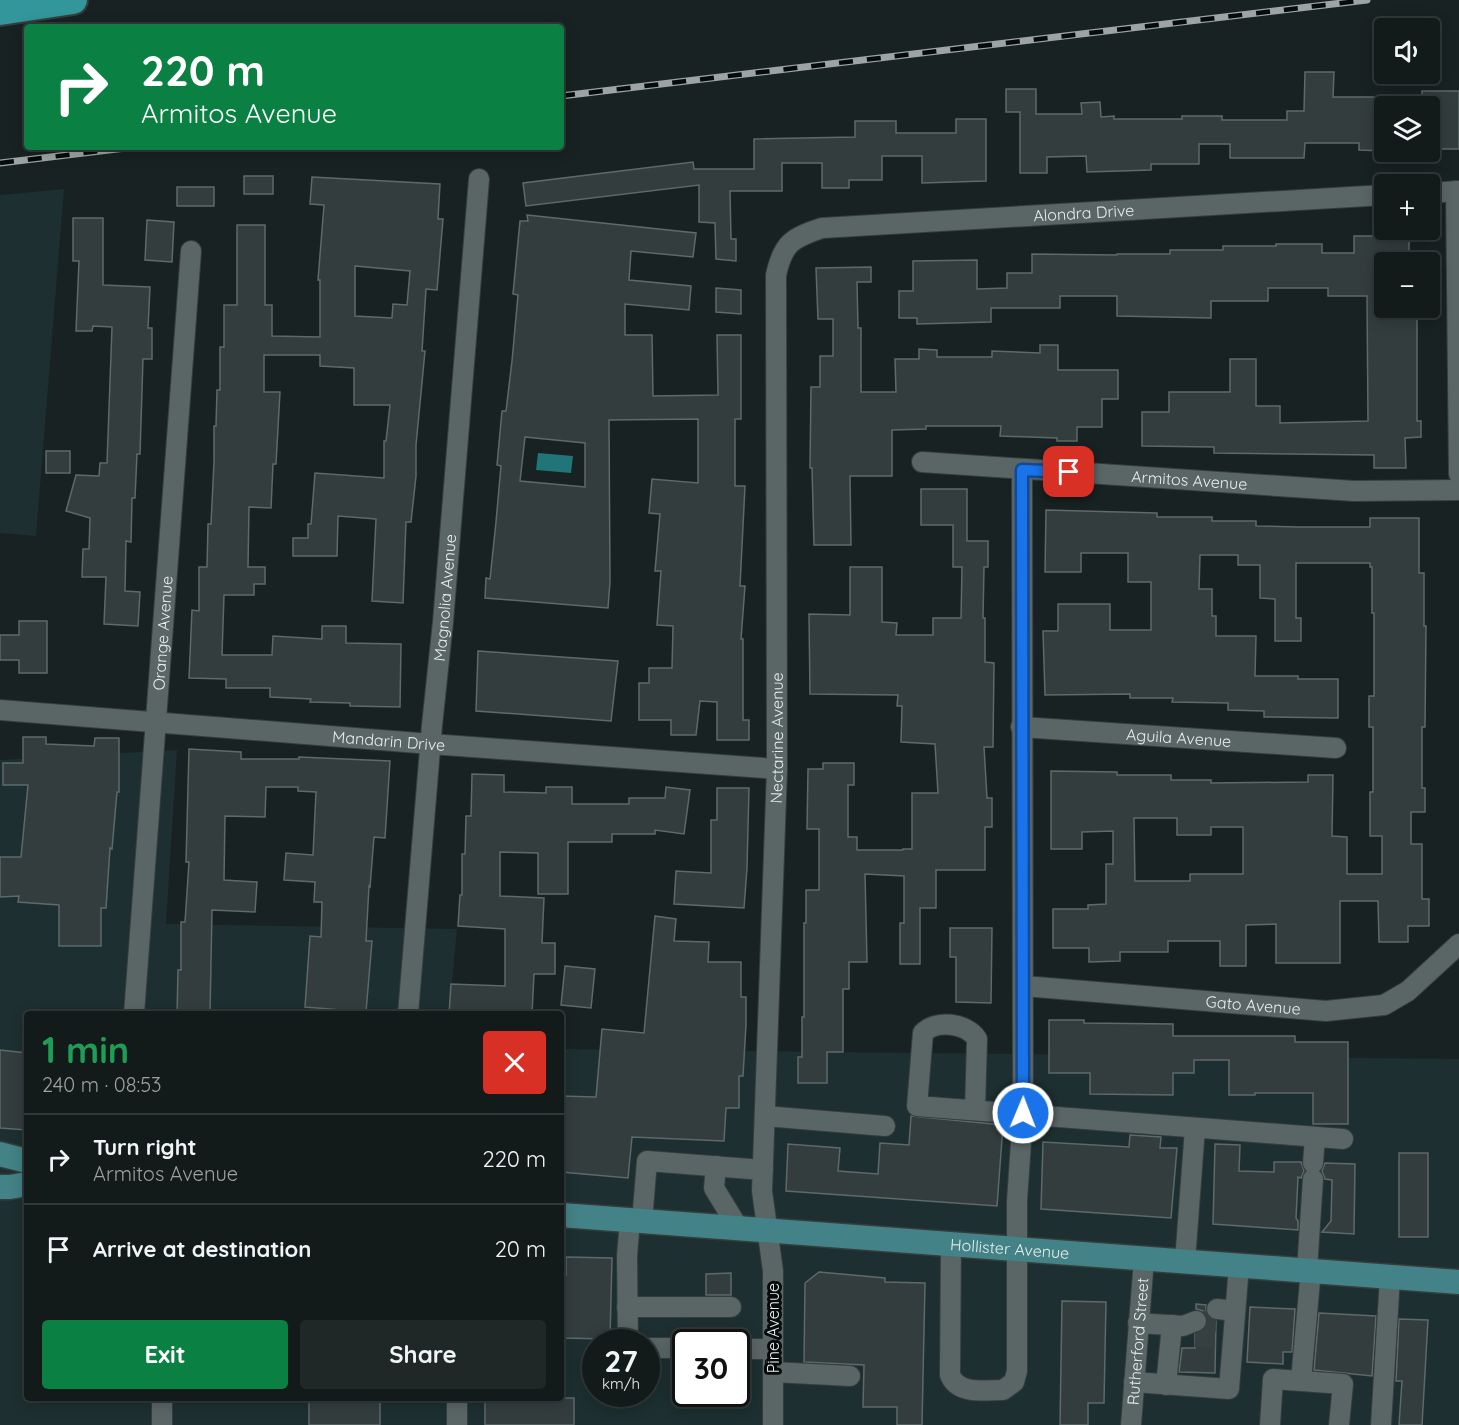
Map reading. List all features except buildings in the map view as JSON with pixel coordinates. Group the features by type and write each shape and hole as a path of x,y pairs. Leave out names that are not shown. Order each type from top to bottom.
{"highway":[{"path":"0,12 73,0"}],"main road":[{"path":"0,1154 24,1160"},
{"path":"0,1186 24,1185"},
{"name":"Hollister Avenue","path":"564,1215 1459,1282"}],"street":[{"name":"Magnolia Avenue","path":"408,1011 479,178"},
{"path":"1440,192 1458,191 1459,474"},
{"name":"Alondra Drive","path":"786,245 798,236 822,228 1374,196"},
{"name":"Nectarine Avenue","path":"768,1231 762,1191 777,769 776,275 779,260 786,245"},
{"name":"Orange Avenue","path":"134,1011 191,251"},
{"name":"Armitos Avenue","path":"922,462 1354,491 1459,490"},
{"path":"951,1244 950,1375 953,1383 962,1389 1004,1390 1014,1382 1017,1371 1016,1248 1023,1113 1022,470"},
{"name":"Mandarin Drive","path":"0,710 777,769"},
{"name":"Aguila Avenue","path":"1021,727 1336,748"},
{"name":"Gato Avenue","path":"1024,986 1326,1011 1384,1005 1408,991 1459,944"},
{"path":"975,1110 977,1039 973,1032 964,1027 928,1027 923,1033 917,1106 1343,1139"},
{"path":"765,1116 885,1126"},
{"path":"1185,1261 1195,1128"},
{"path":"1301,1380 1315,1137"},
{"path":"628,1329 627,1256 647,1161 763,1170"},
{"path":"716,1166 714,1188 739,1229"},
{"name":"Pine Avenue","path":"768,1231 773,1271 772,1372 776,1425"},
{"name":"Rutherford Street","path":"1131,1425 1144,1258"},
{"path":"1134,1382 1229,1389 1225,1324 1239,1266"},
{"path":"1381,1425 1390,1276"},
{"path":"627,1307 731,1307"},
{"path":"1138,1323 1188,1323 1166,1385"},
{"path":"750,1349 772,1349"},
{"path":"772,1372 850,1376"},
{"path":"1270,1425 1273,1378 1343,1384 1339,1425"},
{"path":"162,1401 162,1425"},
{"path":"457,1401 457,1425"}],"shaded area":[{"path":"64,189 36,536 0,533 0,195"},
{"path":"177,750 166,924 457,929 449,1011 24,1011 24,1401 564,1401 564,1049 1459,1059 1459,1425 0,1425 0,760"}],"water":[{"path":"538,453 573,456 571,473 536,470"}],"tunnel":[{"path":"1196,1321 1216,1322"},
{"path":"1195,1337 1216,1338"}],"railway":[{"path":"564,96 1367,0"},
{"path":"0,163 109,150"}],"route":[{"path":"1023,1113 1022,470 1069,472"}]}
